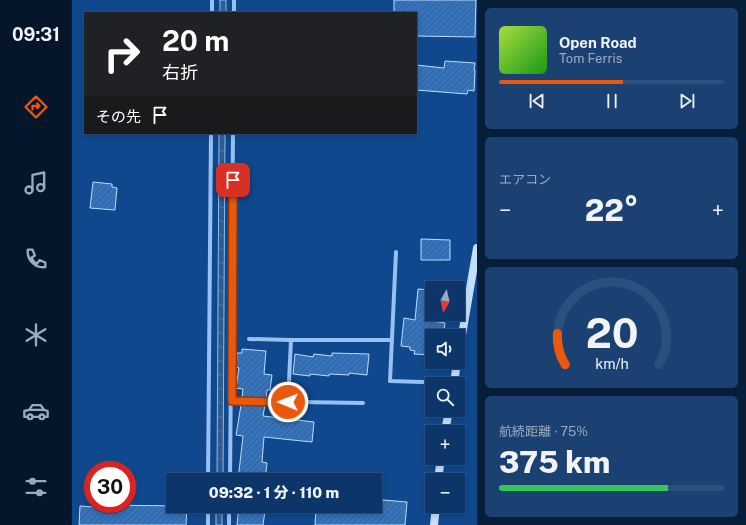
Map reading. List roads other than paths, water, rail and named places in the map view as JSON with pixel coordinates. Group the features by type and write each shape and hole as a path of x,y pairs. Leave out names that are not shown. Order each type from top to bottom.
{"main road":[{"path":"463,329 477,248"},
{"path":"434,525 435,513"}],"street":[{"path":"212,0 212,12"},
{"path":"234,0 234,12"},
{"path":"208,473 211,134"},
{"path":"230,473 232,401 233,134"},
{"path":"396,252 390,381 425,383"},
{"path":"249,339 392,340"},
{"path":"288,402 291,340"},
{"path":"232,401 363,403"},
{"path":"208,513 208,525"},
{"path":"229,513 229,525"}],"water":[{"path":"220,0 226,0 226,12 220,12"},
{"path":"219,134 225,134 223,473 217,473"},
{"path":"216,513 222,513 222,525 216,525"}]}
